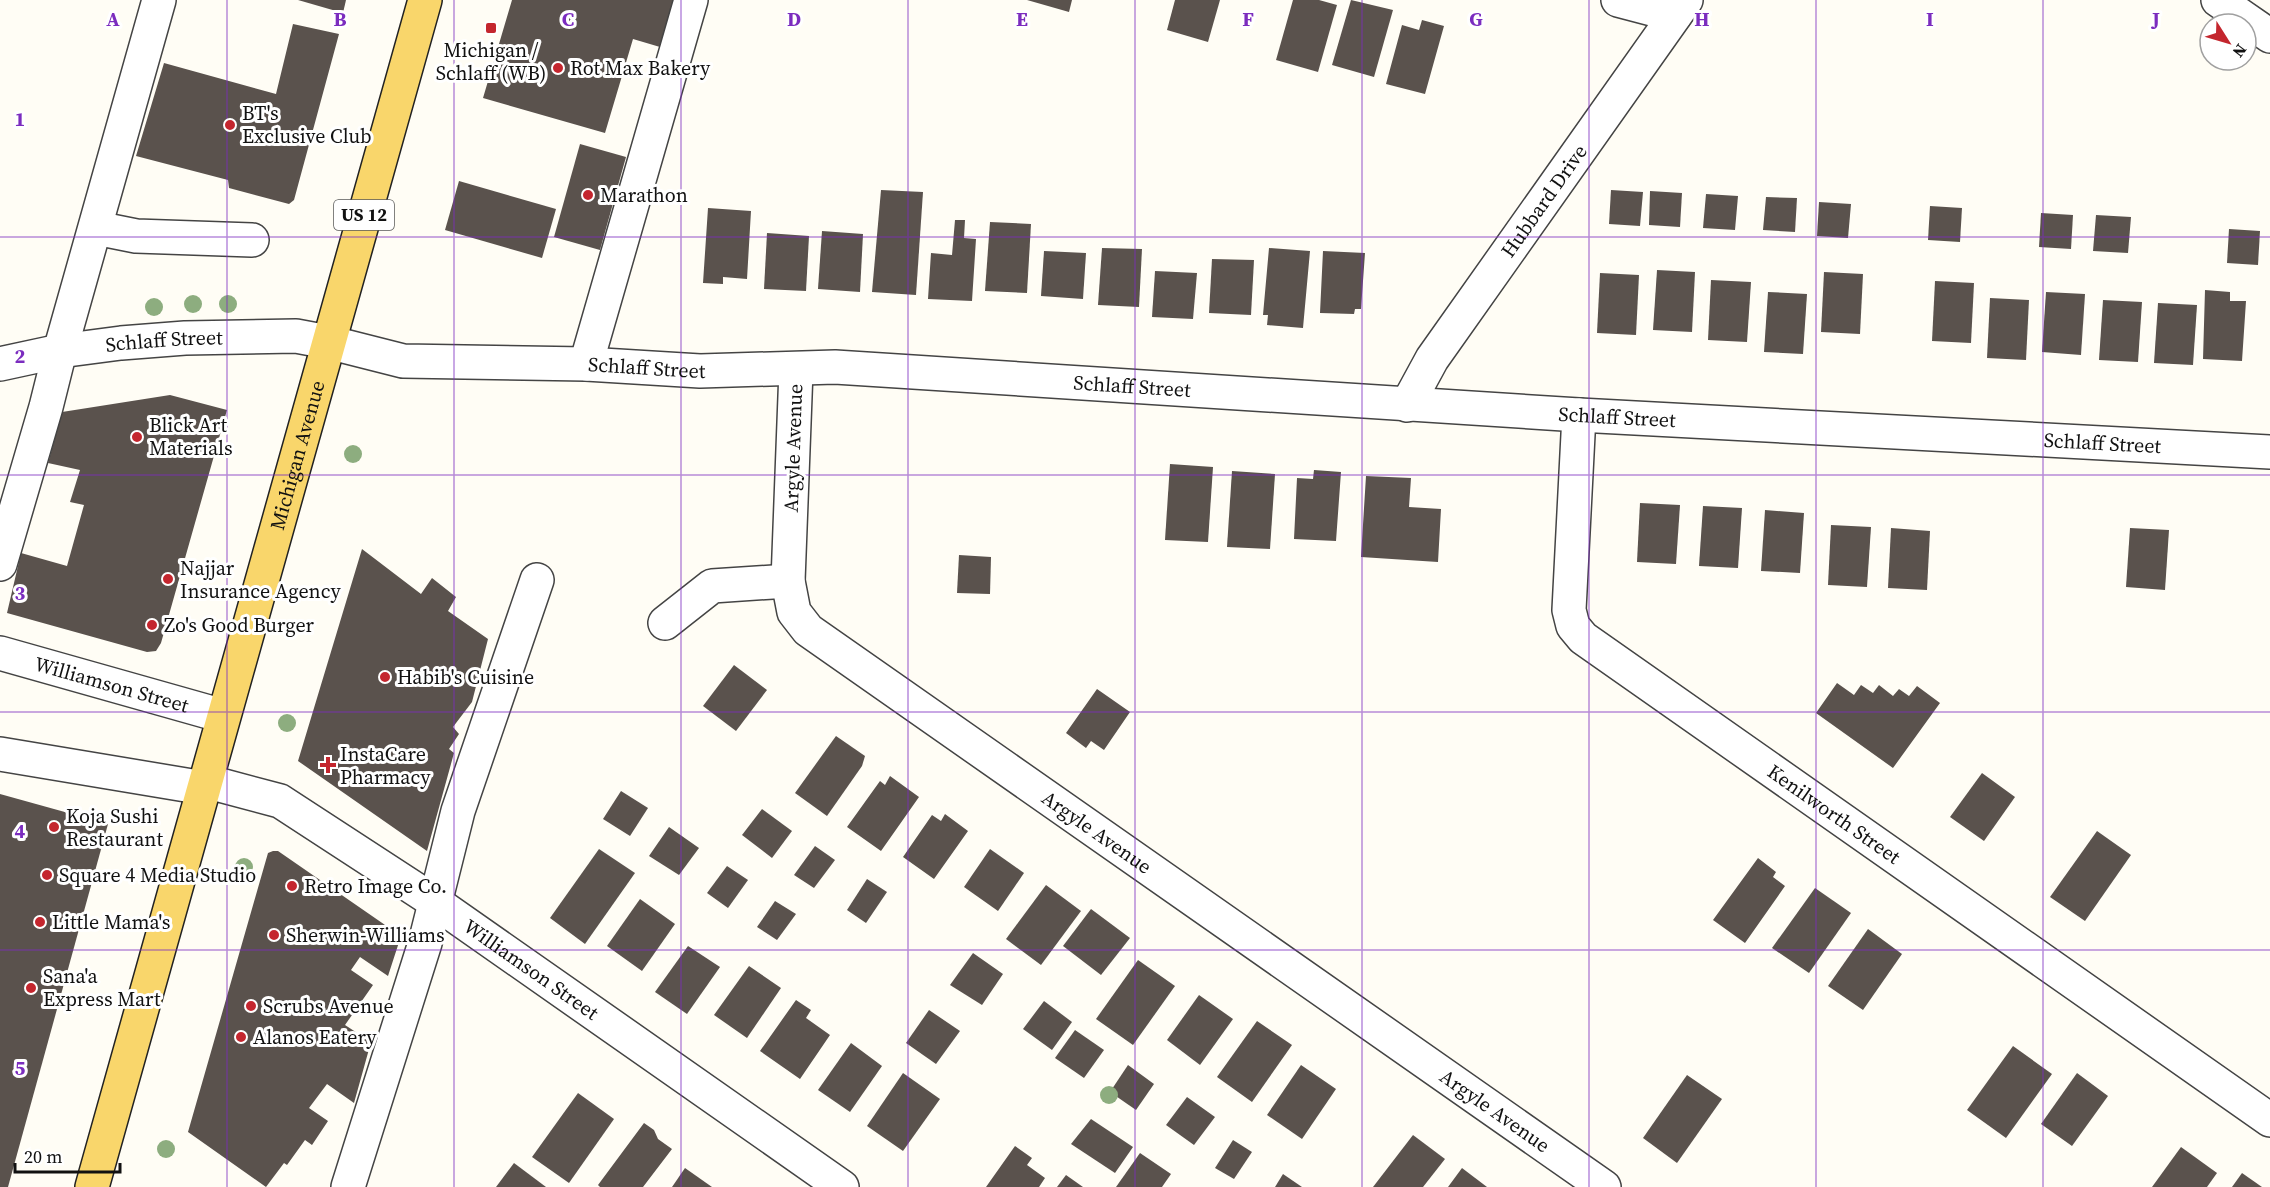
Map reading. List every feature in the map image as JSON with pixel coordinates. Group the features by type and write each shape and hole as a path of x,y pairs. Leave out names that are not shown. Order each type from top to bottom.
{"main road":[{"name":"Michigan Avenue","path":"92,1187 425,0"}],"street":[{"path":"586,364 691,0"},
{"path":"1618,0 1680,7"},
{"path":"2218,0 2270,36"},
{"name":"Hubbard Drive","path":"1407,405 1432,359 1680,7"},
{"path":"0,564 159,10"},
{"path":"96,228 136,236 252,240"},
{"name":"Schlaff Street","path":"0,364 60,351 121,343 185,338 296,336 403,361 586,364 700,371 796,370 835,367 1407,405 2270,452"},
{"name":"Argyle Avenue","path":"796,370 788,581 794,612 808,630 1604,1187"},
{"name":"Kenilworth Street","path":"1579,415 1569,610 1573,626 1583,638 2270,1120"},
{"path":"348,1187 425,943 458,811 537,580"},
{"path":"665,623 712,586 788,581"},
{"name":"Williamson Street","path":"0,653 224,716"},
{"name":"Williamson Street","path":"0,754 205,784 280,801 435,902 842,1187"}],"building":[{"path":"298,0 346,0 343,13"},
{"name":"Rot Max Bakery","path":"512,0 674,0 660,47 633,39 605,133 483,98"},
{"path":"1027,0 1072,0 1069,12"},
{"path":"1175,0 1220,0 1208,42 1167,30"},
{"path":"1293,0 1319,0 1337,5 1318,72 1276,60"},
{"path":"1351,0 1393,10 1374,77 1332,65"},
{"path":"1422,20 1444,26 1425,94 1386,84 1402,25 1419,30"},
{"name":"BT's Exclusive Club","path":"293,24 339,34 294,200 289,204 229,188 228,180 136,156 164,63 276,94"},
{"path":"580,144 626,157 600,250 554,237"},
{"path":"459,181 556,209 542,258 445,230"},
{"path":"881,190 923,192 916,295 872,292"},
{"path":"1611,190 1643,192 1640,226 1609,224"},
{"path":"1650,191 1682,193 1680,227 1649,225"},
{"path":"1706,194 1738,196 1735,230 1703,228"},
{"path":"1766,197 1797,198 1795,232 1763,230"},
{"path":"1819,202 1851,204 1848,238 1817,236"},
{"path":"1930,206 1962,208 1960,242 1928,240"},
{"path":"708,208 751,211 747,279 723,277 723,284 703,283"},
{"path":"2041,213 2073,215 2071,249 2039,247"},
{"path":"2096,215 2131,217 2128,253 2093,251"},
{"path":"955,220 965,220 964,238 976,239 972,301 928,299 931,253 952,255"},
{"path":"990,222 1031,224 1027,293 985,291"},
{"path":"2229,229 2260,231 2258,265 2227,263"},
{"path":"822,231 863,234 860,292 818,289"},
{"path":"767,233 809,236 806,291 764,289"},
{"path":"1102,248 1142,249 1139,307 1098,305"},
{"path":"1269,248 1310,251 1303,328 1267,325 1268,315 1263,315"},
{"path":"1044,251 1086,253 1083,299 1041,296"},
{"path":"1323,251 1365,253 1361,309 1355,309 1354,314 1320,313"},
{"path":"1212,259 1254,260 1251,315 1209,313"},
{"path":"1657,270 1695,272 1692,332 1653,330"},
{"path":"1155,271 1197,273 1193,319 1152,317"},
{"path":"1824,272 1863,274 1860,334 1821,332"},
{"path":"1600,273 1639,275 1636,335 1597,333"},
{"path":"1711,280 1751,282 1747,342 1708,340"},
{"path":"1935,281 1974,283 1971,343 1932,341"},
{"path":"2205,290 2230,292 2230,301 2246,301 2242,361 2203,359"},
{"path":"1768,292 1807,294 1803,354 1764,352"},
{"path":"2046,292 2085,294 2081,355 2042,352"},
{"path":"1990,298 2029,300 2026,360 1987,358"},
{"path":"2103,300 2142,302 2138,362 2099,360"},
{"path":"2158,303 2197,305 2193,365 2154,363"},
{"path":"170,395 227,410 161,643 156,651 147,652 7,613 21,553 67,566 84,505 70,502 80,470 48,463 62,412"},
{"path":"1170,464 1213,467 1208,542 1165,540"},
{"path":"1314,470 1341,472 1336,541 1294,539 1297,478 1313,479"},
{"path":"1232,471 1275,474 1270,549 1227,547"},
{"path":"1366,476 1411,478 1409,507 1441,509 1438,562 1361,557"},
{"path":"1640,503 1680,505 1676,564 1637,562"},
{"path":"1703,506 1742,508 1738,568 1699,566"},
{"path":"1765,510 1804,513 1800,573 1761,571"},
{"path":"1831,525 1871,527 1867,587 1828,585"},
{"path":"1891,528 1930,531 1927,590 1888,588"},
{"path":"2130,528 2169,530 2165,590 2126,587"},
{"path":"362,549 421,594 432,578 456,597 448,611 488,639 472,702 453,727 459,734 449,749 454,753 427,851 298,761"},
{"path":"959,555 991,557 990,594 957,593"},
{"path":"734,665 767,690 736,731 703,706"},
{"path":"1837,683 1854,695 1861,685 1873,693 1879,685 1893,696 1899,689 1909,696 1917,686 1940,703 1893,768 1816,713"},
{"path":"1097,689 1130,712 1104,750 1091,741 1086,748 1066,733"},
{"path":"836,736 865,756 862,766 827,816 795,793"},
{"path":"1982,773 2015,797 1984,841 1950,817"},
{"path":"890,776 919,797 881,851 847,827 880,781 885,785"},
{"path":"621,791 648,808 630,836 603,819"},
{"path":"0,794 108,824 8,1187 0,1187"},
{"path":"762,809 792,831 772,858 742,835"},
{"path":"945,814 968,831 934,879 903,857 932,815 941,821"},
{"path":"669,827 699,848 679,875 649,856"},
{"path":"2097,831 2131,855 2085,921 2050,897"},
{"path":"815,846 835,860 814,888 794,875"},
{"path":"599,849 635,873 585,944 550,918"},
{"path":"990,849 1024,873 998,911 964,887"},
{"path":"278,851 401,936 388,976 360,957 351,970 373,985 345,1025 371,1042 354,1103 327,1084 309,1108 328,1121 312,1145 305,1140 287,1165 284,1163 266,1187 188,1132 268,853"},
{"path":"1758,858 1776,872 1773,877 1785,886 1745,943 1713,920"},
{"path":"727,866 748,880 728,908 707,893"},
{"path":"867,879 887,892 866,923 847,910"},
{"path":"1046,885 1081,911 1041,965 1006,939"},
{"path":"1815,888 1851,913 1809,973 1772,948"},
{"path":"640,899 675,924 642,971 607,946"},
{"path":"775,901 796,914 777,940 757,927"},
{"path":"1091,909 1130,938 1101,975 1063,946"},
{"path":"1868,929 1902,954 1863,1010 1828,986"},
{"path":"688,946 720,967 687,1014 655,992"},
{"path":"973,953 1003,974 982,1005 950,985"},
{"path":"1138,960 1175,986 1133,1045 1096,1019"},
{"path":"749,966 781,988 747,1038 714,1015"},
{"path":"1199,995 1233,1019 1200,1065 1167,1040"},
{"path":"796,1000 811,1010 806,1018 830,1035 800,1079 760,1051"},
{"path":"1044,1001 1072,1022 1052,1050 1023,1029"},
{"path":"929,1010 960,1031 936,1064 906,1043"},
{"path":"1257,1021 1292,1045 1252,1102 1217,1077"},
{"path":"1075,1030 1104,1050 1084,1078 1055,1058"},
{"path":"851,1043 882,1066 850,1112 818,1090"},
{"path":"2013,1046 2052,1074 2006,1138 1967,1110"},
{"path":"1128,1065 1154,1084 1136,1110 1110,1092"},
{"path":"1301,1065 1336,1089 1302,1139 1267,1115"},
{"path":"903,1073 940,1099 903,1151 867,1126"},
{"path":"2077,1073 2108,1096 2072,1146 2041,1124"},
{"path":"1687,1075 1722,1099 1677,1163 1643,1138"},
{"path":"578,1093 614,1119 569,1183 532,1157"},
{"path":"1187,1097 1215,1117 1194,1145 1166,1125"},
{"path":"1091,1119 1133,1147 1115,1173 1071,1144"},
{"path":"644,1123 654,1130 658,1139 672,1149 643,1187 600,1187 598,1185"},
{"path":"1413,1135 1445,1159 1423,1187 1373,1187"},
{"path":"1233,1140 1252,1152 1234,1179 1215,1168"},
{"path":"1015,1146 1032,1158 1027,1165 1045,1178 1039,1187 986,1187"},
{"path":"2181,1147 2217,1173 2207,1187 2152,1187"},
{"path":"1140,1153 1171,1174 1162,1187 1116,1187"},
{"path":"514,1163 546,1187 496,1187"},
{"path":"685,1168 712,1187 672,1187"},
{"path":"1462,1168 1487,1187 1448,1187"},
{"path":"2242,1173 2262,1187 2232,1187"},
{"path":"1283,1174 1302,1187 1275,1187"},
{"path":"1066,1175 1083,1187 1057,1187"}],"place":[{"name":"Michigan / Schlaff (WB)","path":"491,28"},
{"name":"Rot Max Bakery","path":"558,68"},
{"name":"BT's Exclusive Club","path":"230,125"},
{"name":"Marathon","path":"588,195"},
{"name":"Blick Art Materials","path":"137,437"},
{"name":"Najjar Insurance Agency","path":"168,579"},
{"name":"Zo's Good Burger","path":"152,625"},
{"name":"Habib's Cuisine","path":"385,677"},
{"name":"InstaCare Pharmacy","path":"328,765"},
{"name":"Koja Sushi Restaurant","path":"54,827"},
{"name":"Square 4 Media Studio","path":"47,875"},
{"name":"Retro Image Co.","path":"292,886"},
{"name":"Little Mama's","path":"40,922"},
{"name":"Sherwin-Williams","path":"274,935"},
{"name":"Sana'a Express Mart","path":"31,988"},
{"name":"Scrubs Avenue","path":"251,1006"},
{"name":"Alanos Eatery","path":"241,1037"}]}
